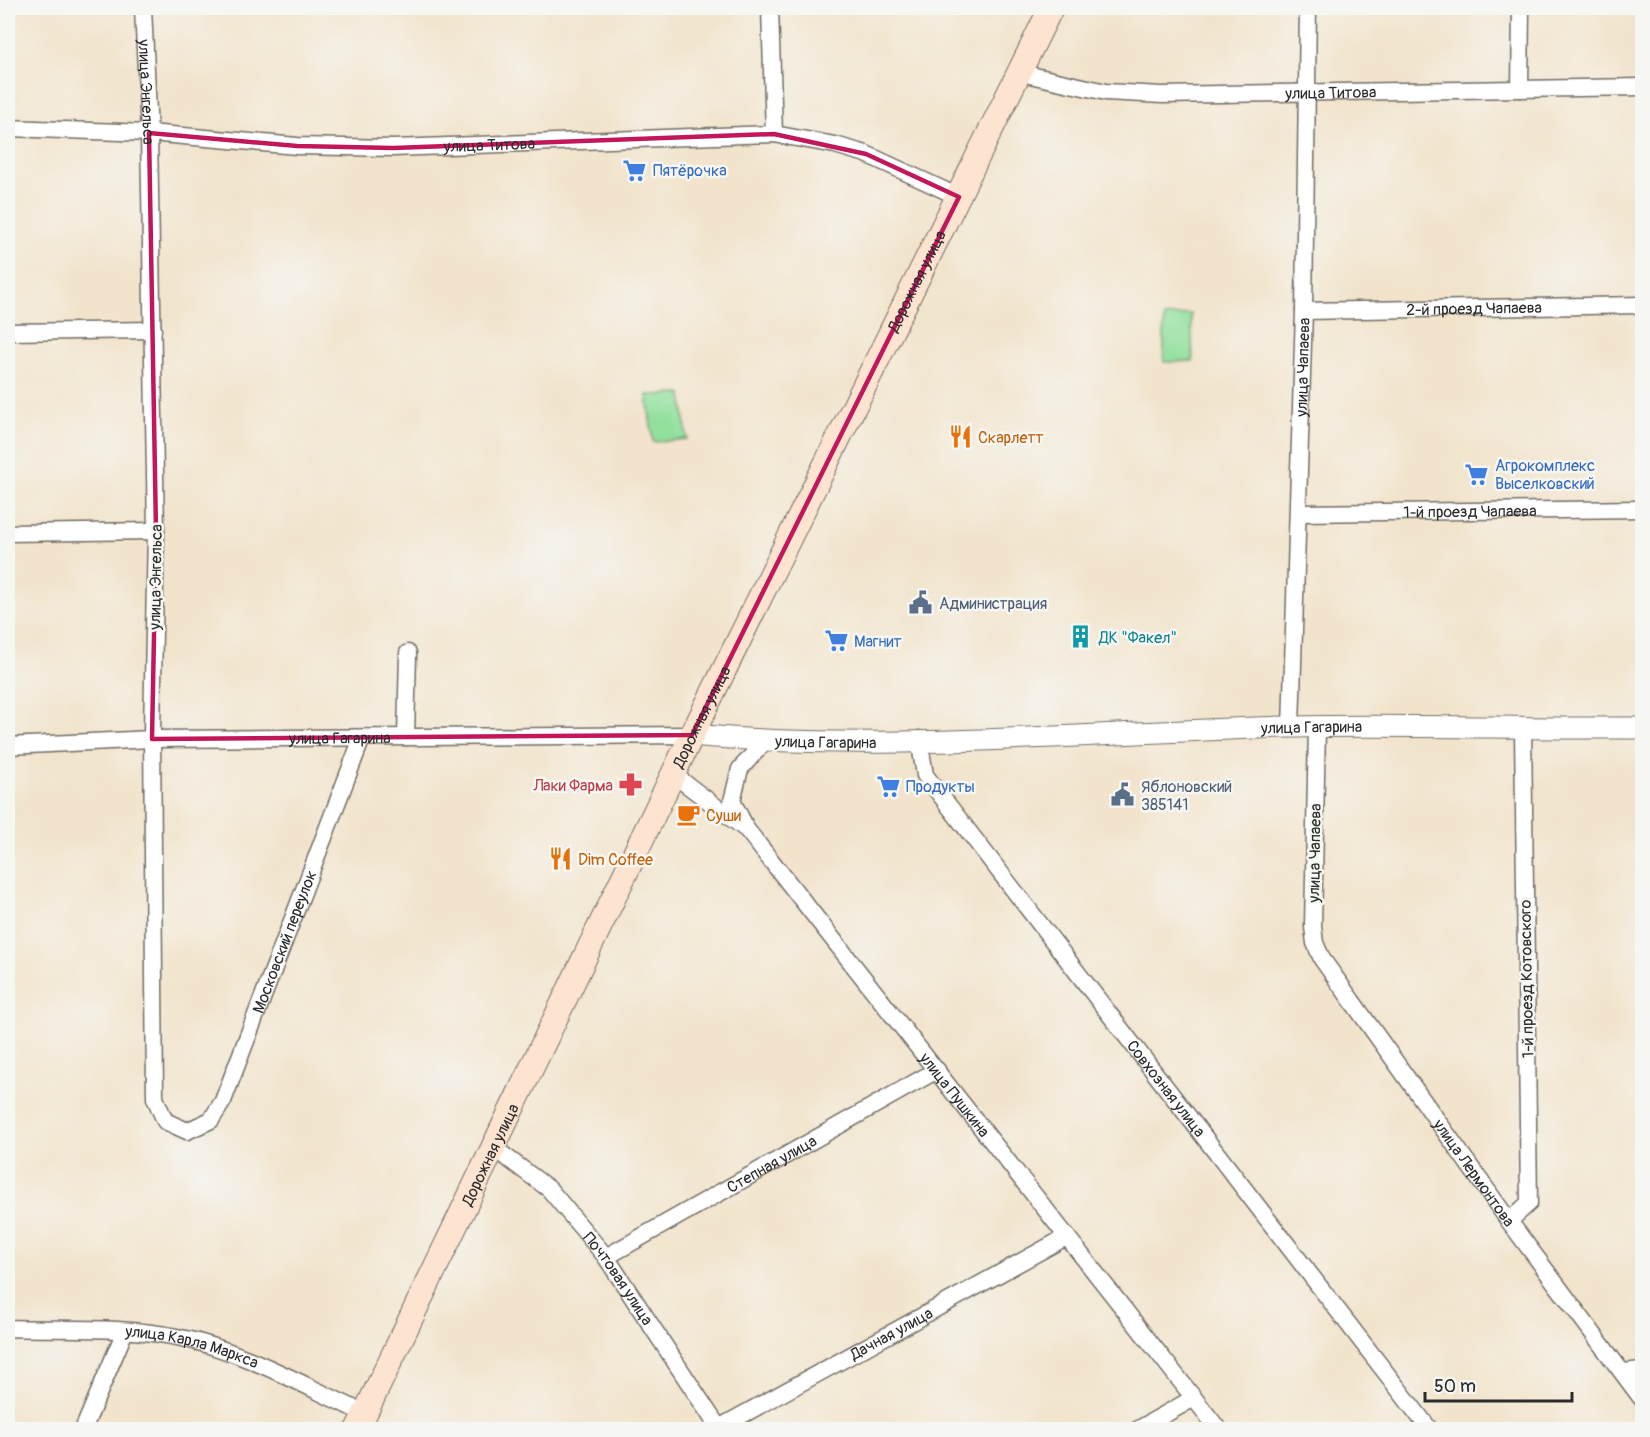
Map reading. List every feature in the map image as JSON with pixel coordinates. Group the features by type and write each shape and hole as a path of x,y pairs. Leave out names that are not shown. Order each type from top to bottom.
{"main road":[{"name":"Дорожная улица","path":"361,1421 692,735 1021,73 1051,8"}],"street":[{"name":"улица Энгельса","path":"143,8 149,133 156,531 152,739 155,1098 165,1121 187,1131"},
{"path":"770,8 774,134"},
{"name":"улица Чапаева","path":"1291,727 1304,311 1308,8"},
{"path":"1520,89 1521,8"},
{"name":"улица Титова","path":"1021,73 1106,92 1185,95 1642,87"},
{"name":"улица Титова","path":"8,128 149,133 297,146 393,148 774,134 835,145 866,154 959,197"},
{"name":"2-й проезд Чапаева","path":"1304,311 1642,305"},
{"path":"8,332 153,330"},
{"name":"1-й проезд Чапаева","path":"1299,513 1642,509"},
{"path":"8,533 156,531"},
{"path":"406,737 408,652"},
{"name":"улица Гагарина","path":"8,746 152,739 692,735 765,741 919,739 1291,727 1642,728"},
{"name":"улица Чапаева","path":"1315,942 1317,727"},
{"name":"1-й проезд Котовского","path":"1509,1221 1529,1203 1523,729"},
{"name":"Московский переулок","path":"187,1131 211,1120 223,1101 362,738"},
{"name":"Совхозная улица","path":"919,739 925,775 1430,1430"},
{"path":"747,830 732,801 740,769 765,741"},
{"name":"улица Пушкина","path":"674,775 747,830 1219,1430"},
{"name":"улица Лермонтова","path":"1315,942 1322,959 1509,1221 1642,1399"},
{"name":"Степная улица","path":"606,1257 937,1070"},
{"name":"Почтовая улица","path":"494,1148 549,1189 606,1257 718,1429"},
{"name":"Дачная улица","path":"718,1429 1066,1237"},
{"name":"улица Карла Маркса","path":"8,1328 125,1331 177,1337 224,1350 361,1421"},
{"path":"83,1430 125,1331"},
{"path":"1623,1372 1642,1370"},
{"path":"1137,1430 1194,1398"}],"highlighted area":[{"path":"149,133 297,146 393,148 774,134 866,154 959,197 692,735 152,739 156,531"}],"green space":[{"path":"1191,314 1193,361 1164,362 1164,317"},
{"path":"682,394 687,439 653,442 647,395"}],"place":[{"name":"Пятёрочка","path":"635,170"},
{"name":"Скарлетт","path":"960,437"},
{"name":"Агрокомплекс Выселковский","path":"1477,474"},
{"name":"Администрация","path":"921,603"},
{"name":"ДК \"Факел\"","path":"1081,637"},
{"name":"Магнит","path":"836,641"},
{"name":"Лаки Фарма","path":"631,785"},
{"name":"Продукты","path":"888,786"},
{"name":"Яблоновский 385141","path":"1123,795"},
{"name":"Суши","path":"688,815"},
{"name":"Dim Coffee","path":"560,859"}]}
